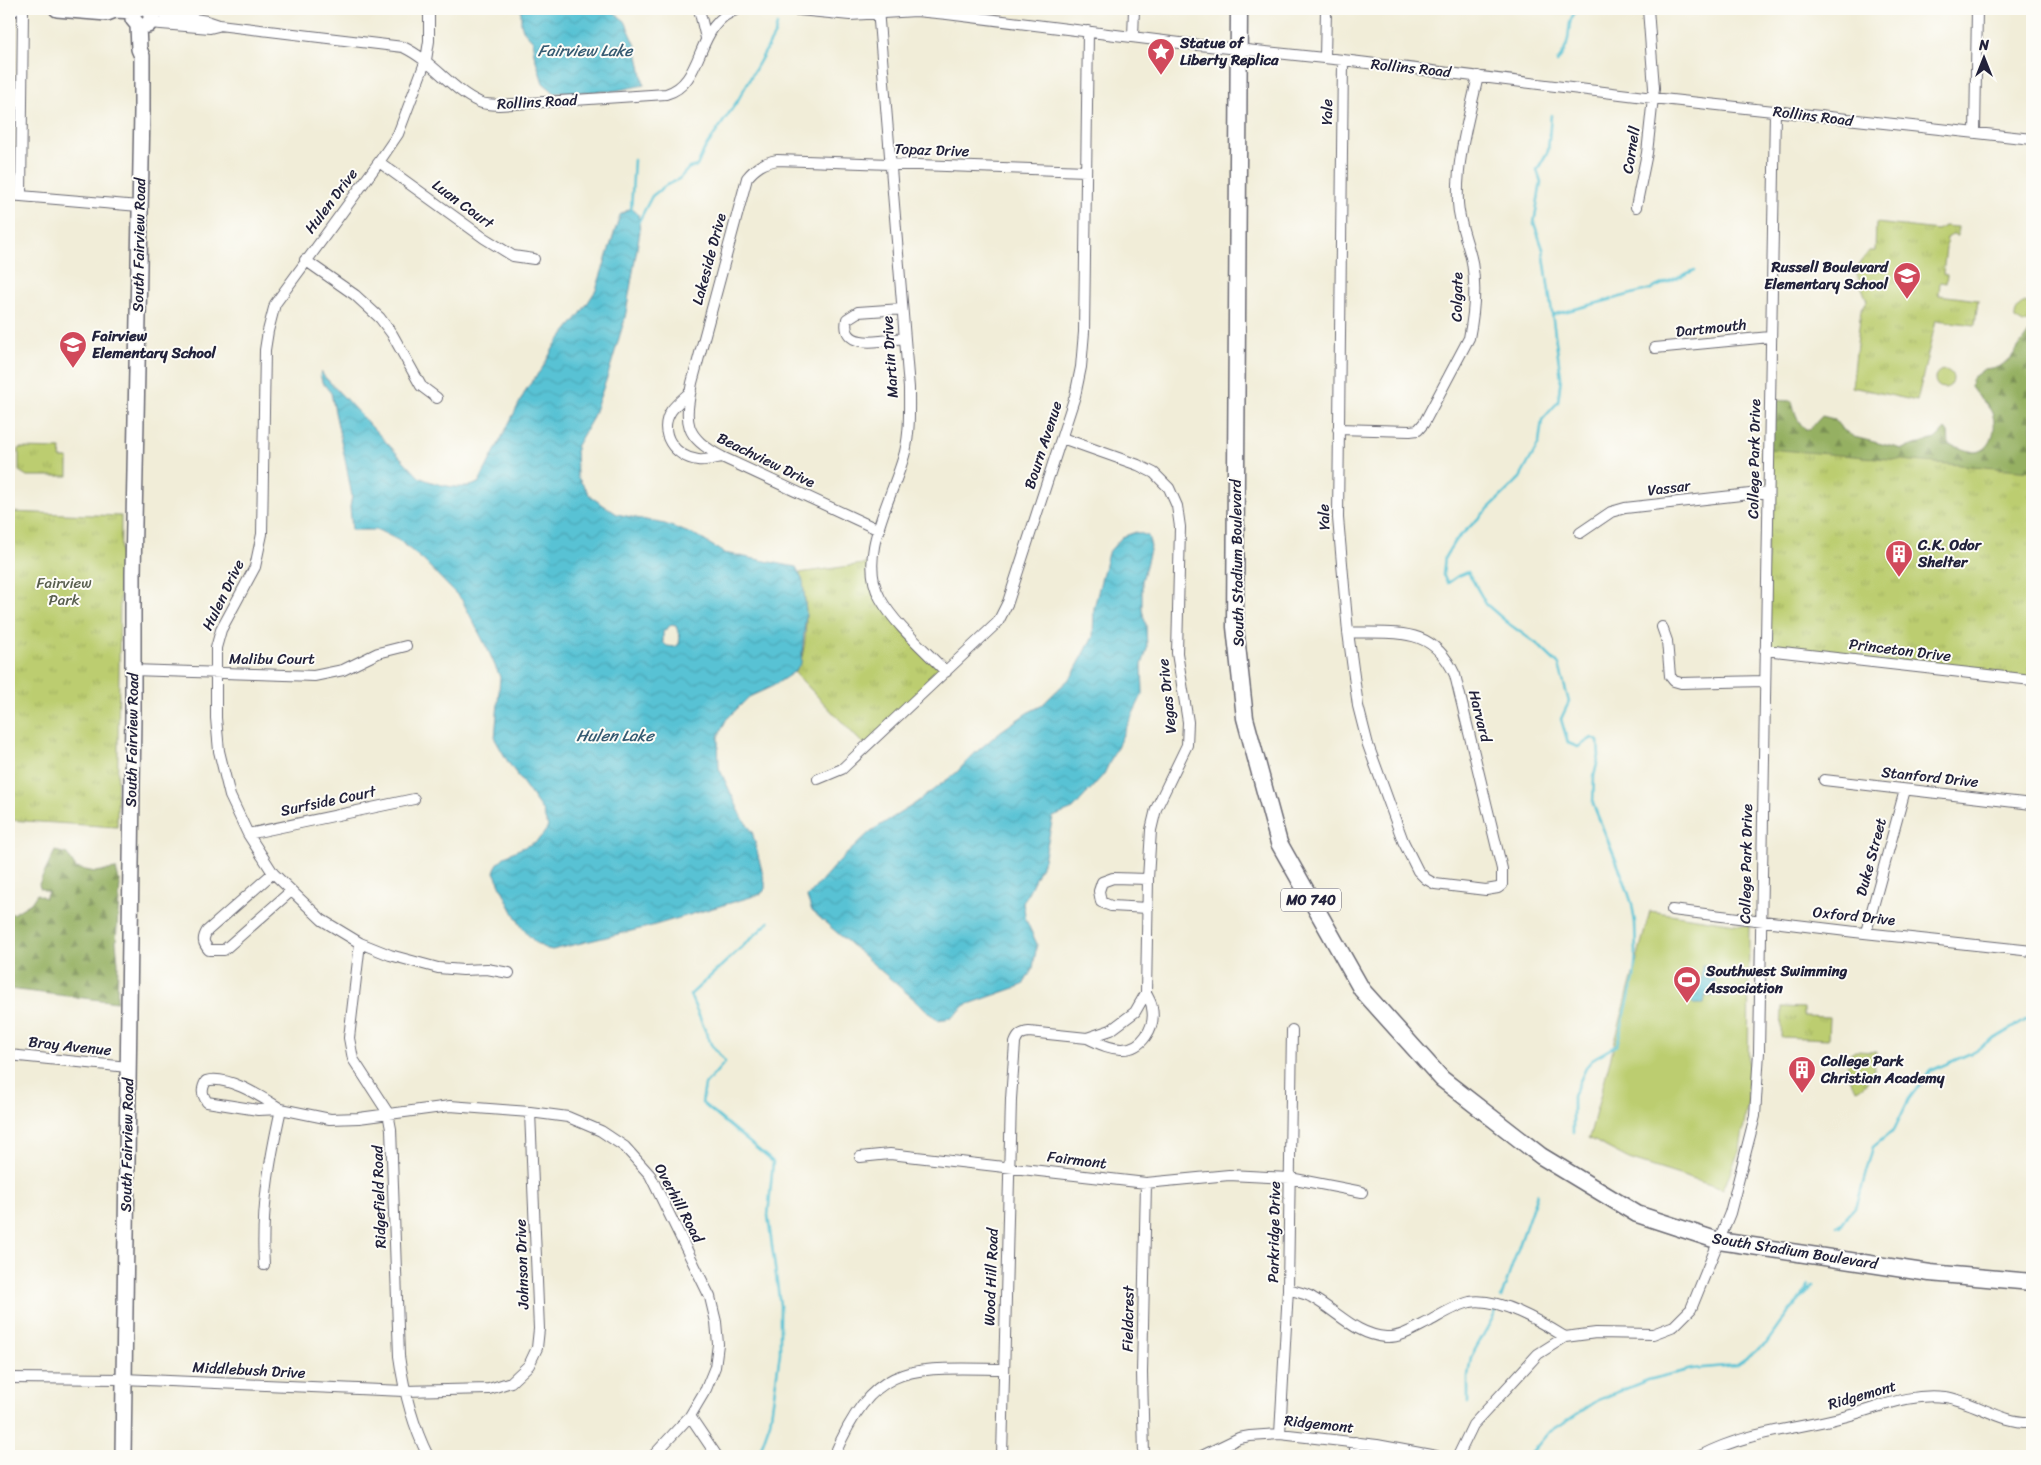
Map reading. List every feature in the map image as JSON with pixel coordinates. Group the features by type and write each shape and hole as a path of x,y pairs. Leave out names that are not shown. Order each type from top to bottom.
{"main road":[{"name":"South Stadium Boulevard","path":"1240,9 1234,627 1245,718 1279,843 1362,990 1442,1079 1541,1156 1637,1214 1719,1241 1930,1273 2032,1282"}],"street":[{"path":"20,196 23,9"},
{"name":"Rollins Road","path":"57,9 107,13 114,10 207,21 219,25 403,47 418,54 468,95 481,103 498,105 666,94 683,86 706,38 718,20 731,11 739,9"},
{"name":"Hulen Drive","path":"429,9 429,41 426,60 398,134 380,162 305,260 275,304 265,350 262,534 255,567 220,630 216,648 216,718 219,751 230,796 248,834 273,873 290,892 322,920 360,943 390,955 438,968 487,969 509,972"},
{"path":"699,9 706,38"},
{"name":"Rollins Road","path":"789,9 850,15 878,11 916,11 947,14 1653,98 2032,139"},
{"path":"1133,36 1134,9"},
{"path":"1325,58 1326,9"},
{"name":"Cornell","path":"1636,207 1647,153 1654,83 1648,9"},
{"path":"1975,133 1978,9"},
{"name":"Martin Drive","path":"878,11 908,388 908,429 904,453 879,530 872,561 874,581 880,597 891,614 946,672"},
{"name":"South Fairview Road","path":"123,1456 132,670 142,56 138,49 142,14"},
{"name":"Bourn Avenue","path":"818,779 842,770 998,622 1008,602 1062,438 1081,366 1084,332 1088,31"},
{"name":"Yale","path":"1342,60 1338,518 1348,632 1358,706 1368,745 1403,841 1418,872 1435,884 1486,890 1498,888 1502,885"},
{"name":"Colgate","path":"1338,429 1410,432 1418,430 1424,423 1469,338 1472,325 1473,275 1472,262 1460,222 1458,172 1478,76"},
{"name":"College Park Drive","path":"1458,1456 1472,1425 1538,1354 1565,1337 1596,1333 1653,1334 1674,1326 1691,1309 1730,1213 1755,1116 1759,1052 1774,111"},
{"name":"Topaz Drive","path":"777,160 1086,171"},
{"name":"Lakeside Drive","path":"691,387 747,178 755,168 766,162 777,160"},
{"name":"Luan Court","path":"380,162 484,238 513,256 534,259"},
{"path":"9,195 139,206"},
{"path":"305,260 355,295 380,318 392,334 421,386 437,398"},
{"path":"902,309 858,312 847,319 845,328 848,336 853,340 904,338"},
{"name":"Dartmouth","path":"1655,348 1770,336"},
{"path":"691,387 671,411 666,424 667,437 673,448 686,456 699,460 722,458"},
{"name":"Beachview Drive","path":"691,387 688,422 692,435 705,448 722,458 879,530"},
{"name":"Vegas Drive","path":"1062,438 1138,465 1154,473 1169,488 1177,506 1180,527 1177,653 1188,722 1187,745 1156,809 1152,830 1148,879 1146,993"},
{"name":"Vassar","path":"1580,533 1610,512 1625,508 1768,492"},
{"path":"1662,627 1666,641 1670,676 1674,681 1681,683 1764,681"},
{"name":"Harvard","path":"1348,632 1402,634 1417,637 1429,642 1441,651 1448,662 1454,675 1502,869 1502,885"},
{"name":"Malibu Court","path":"132,670 314,676 343,670 378,653 406,646"},
{"name":"Princeton Drive","path":"1765,650 2032,680"},
{"name":"Stanford Drive","path":"1824,780 2032,804"},
{"name":"Duke Street","path":"1866,932 1905,790"},
{"name":"Surfside Court","path":"248,834 414,799"},
{"path":"273,873 207,931 203,938 204,945 209,950 224,950 290,892"},
{"path":"1148,879 1113,878 1102,882 1099,891 1101,902 1111,906 1148,908"},
{"name":"Oxford Drive","path":"1672,910 2032,951"},
{"name":"Ridgefield Road","path":"360,943 350,1038 353,1059 388,1113 391,1128 399,1356 404,1392 416,1432 428,1456"},
{"path":"1088,1038 1111,1030 1135,1012 1146,993"},
{"path":"1088,1038 1106,1047 1122,1049 1134,1047 1142,1041 1149,1032 1153,1019 1152,1007 1146,993"},
{"name":"Parkridge Drive","path":"1280,1434 1288,1289 1292,1030"},
{"name":"Wood Hill Road","path":"1002,1456 1011,1099 1015,1044 1017,1037 1022,1033 1029,1032 1088,1038"},
{"name":"Bray Avenue","path":"9,1055 128,1067"},
{"name":"Overhill Road","path":"281,1110 264,1098 215,1078 206,1082 202,1088 207,1102 258,1110 281,1110 330,1119 359,1118 450,1106 568,1117 601,1131 625,1147 650,1175 710,1297 716,1322 718,1344 714,1367 706,1389 690,1416 653,1456"},
{"path":"264,1265 265,1195 269,1162 281,1110"},
{"name":"Johnson Drive","path":"489,1389 511,1382 529,1365 537,1348 539,1329 530,1112"},
{"name":"Fairmont","path":"860,1158 890,1154 1146,1183 1229,1175 1290,1178 1362,1192"},
{"name":"Fieldcrest","path":"1144,1456 1142,1373 1146,1183"},
{"path":"1288,1289 1311,1296 1355,1328 1372,1336 1389,1337 1411,1331 1470,1302 1495,1304 1538,1320 1565,1337"},
{"path":"834,1456 858,1410 871,1394 887,1381 905,1373 928,1368 1004,1369"},
{"name":"Middlebush Drive","path":"9,1378 123,1379 404,1392 489,1389"},
{"name":"Ridgemont","path":"1700,1456 1742,1438 1839,1418 1921,1396 1946,1397 2015,1421 2032,1422"},
{"path":"690,1416 717,1456"},
{"name":"Ridgemont","path":"1202,1456 1239,1438 1280,1434 1355,1442 1436,1456"},
{"path":"1355,1442 1355,1456"}],"green space":[{"path":"1876,223 1938,230 1944,226 1958,227 1958,236 1952,235 1947,238 1943,274 1947,275 1946,283 1940,282 1939,295 1978,300 1975,325 1936,320 1917,401 1852,387 1861,310 1867,301 1855,269 1869,251 1875,251"},
{"path":"2025,302 2031,306 2030,321 2023,324 2015,319 2015,314 2017,309"},
{"path":"2032,328 2032,680 1768,484 1770,400 1792,401 1799,421 1807,430 1822,416 1834,419 1842,429 1854,437 1902,449 1935,439 1945,429 1948,433 1949,445 1973,452 1982,450 1991,442 1994,423 1991,411 1971,387 1972,378 1984,369 1999,367 2010,359"},
{"path":"1940,370 1948,370 1953,375 1951,386 1940,388 1935,383 1935,375"},
{"path":"19,448 61,449 60,458 68,458 68,476 27,476 19,471"},
{"path":"1769,449 2032,471 2032,680 1765,650"},
{"name":"Fairview Park","path":"9,512 121,516 117,827 9,820"},
{"path":"871,563 879,598 945,672 865,746 794,672 803,653 806,624 804,594 799,573"},
{"path":"55,851 67,854 76,868 95,872 116,869 120,884 116,942 118,962 117,1002 9,989 9,913 13,914 31,903 37,894 45,898 48,892 40,888 39,884"},
{"name":"Southwest Swimming Association","path":"1650,911 1749,926 1748,1100 1740,1149 1723,1189 1629,1159 1589,1138"},
{"path":"1782,1007 1804,1008 1804,1016 1829,1017 1828,1039 1781,1037"},
{"path":"1855,1051 1876,1052 1875,1064 1870,1078 1857,1090 1849,1078 1848,1070 1849,1055"}],"water":[{"name":"Fairview Lake","path":"521,9 609,9 625,21 636,46 644,85 614,91 555,93 543,83 534,54 533,41 523,30"},
{"name":"Hulen Lake","path":"631,208 638,214 640,231 625,318 608,375 592,419 576,447 577,476 591,497 617,514 665,524 697,536 724,553 796,567 803,581 806,613 801,663 794,672 773,686 749,697 726,720 718,737 719,768 743,819 752,831 765,883 765,890 761,894 648,927 552,950 532,939 524,930 494,872 505,856 535,842 548,827 542,810 508,762 495,739 500,677 462,600 424,561 400,541 378,530 352,530 350,507 352,496 346,464 331,393 322,382 320,374 322,372 419,477 441,485 457,487 465,487 479,482 527,388 543,367 555,345 581,313 596,290 620,215","holes":["671,625 676,626 680,637 679,644 675,647 667,646 663,642 663,632"]},
{"path":"1136,532 1148,536 1151,546 1142,581 1142,610 1146,625 1147,649 1142,665 1143,693 1104,774 1073,809 1053,817 1044,860 1023,903 1026,920 1037,944 1033,968 1023,985 966,1005 951,1018 938,1020 812,911 807,897 836,864 871,831 913,805 956,773 974,754 1001,731 1041,706 1072,676 1093,637 1094,608 1108,553 1122,537"},
{"path":"1702,965 1715,965 1715,996 1705,996 1704,1004 1692,1004 1692,995 1681,995 1681,979 1701,979"}],"waterway":[{"path":"1557,62 1567,45 1571,19 1579,9"},
{"path":"638,223 652,196 665,186 679,179 689,168 697,166 704,150 738,100 775,34 777,25"},
{"path":"1551,115 1548,151 1537,170 1541,182 1534,223 1543,249 1561,377 1558,402 1542,420 1539,443 1520,478 1454,542 1445,557 1443,575 1448,583 1468,572 1486,604 1509,624 1537,644 1559,665 1569,702 1561,719 1568,743 1578,747 1592,738 1598,741 1599,756 1594,776 1593,804 1632,904 1636,952 1634,978 1617,1045 1594,1058 1587,1066 1573,1096 1573,1133"},
{"path":"631,211 634,160"},
{"path":"1552,315 1651,289 1695,270"},
{"path":"758,1456 770,1422 780,1353 780,1305 768,1216 773,1162 702,1103 705,1085 725,1062 711,1044 690,995 769,922"},
{"path":"1840,1227 1843,1220 1857,1205 1873,1147 1894,1130 1909,1099 1930,1071 1971,1053 2032,1016"},
{"path":"1501,1298 1537,1194"},
{"path":"1837,1226 1842,1222"},
{"path":"1802,1297 1809,1285"},
{"path":"1529,1456 1548,1433 1600,1399 1648,1380 1692,1369 1736,1365 1766,1344 1789,1311 1814,1286"},
{"path":"1468,1403 1468,1376 1471,1357 1496,1312"}],"place":[{"name":"Statue of Liberty Replica","path":"1161,76"},
{"name":"Russell Boulevard Elementary School","path":"1907,300"},
{"name":"Fairview Elementary School","path":"73,369"},
{"name":"C.K. Odor Shelter","path":"1899,578"},
{"name":"Southwest Swimming Association","path":"1687,1004"},
{"name":"College Park Christian Academy","path":"1802,1094"}]}
